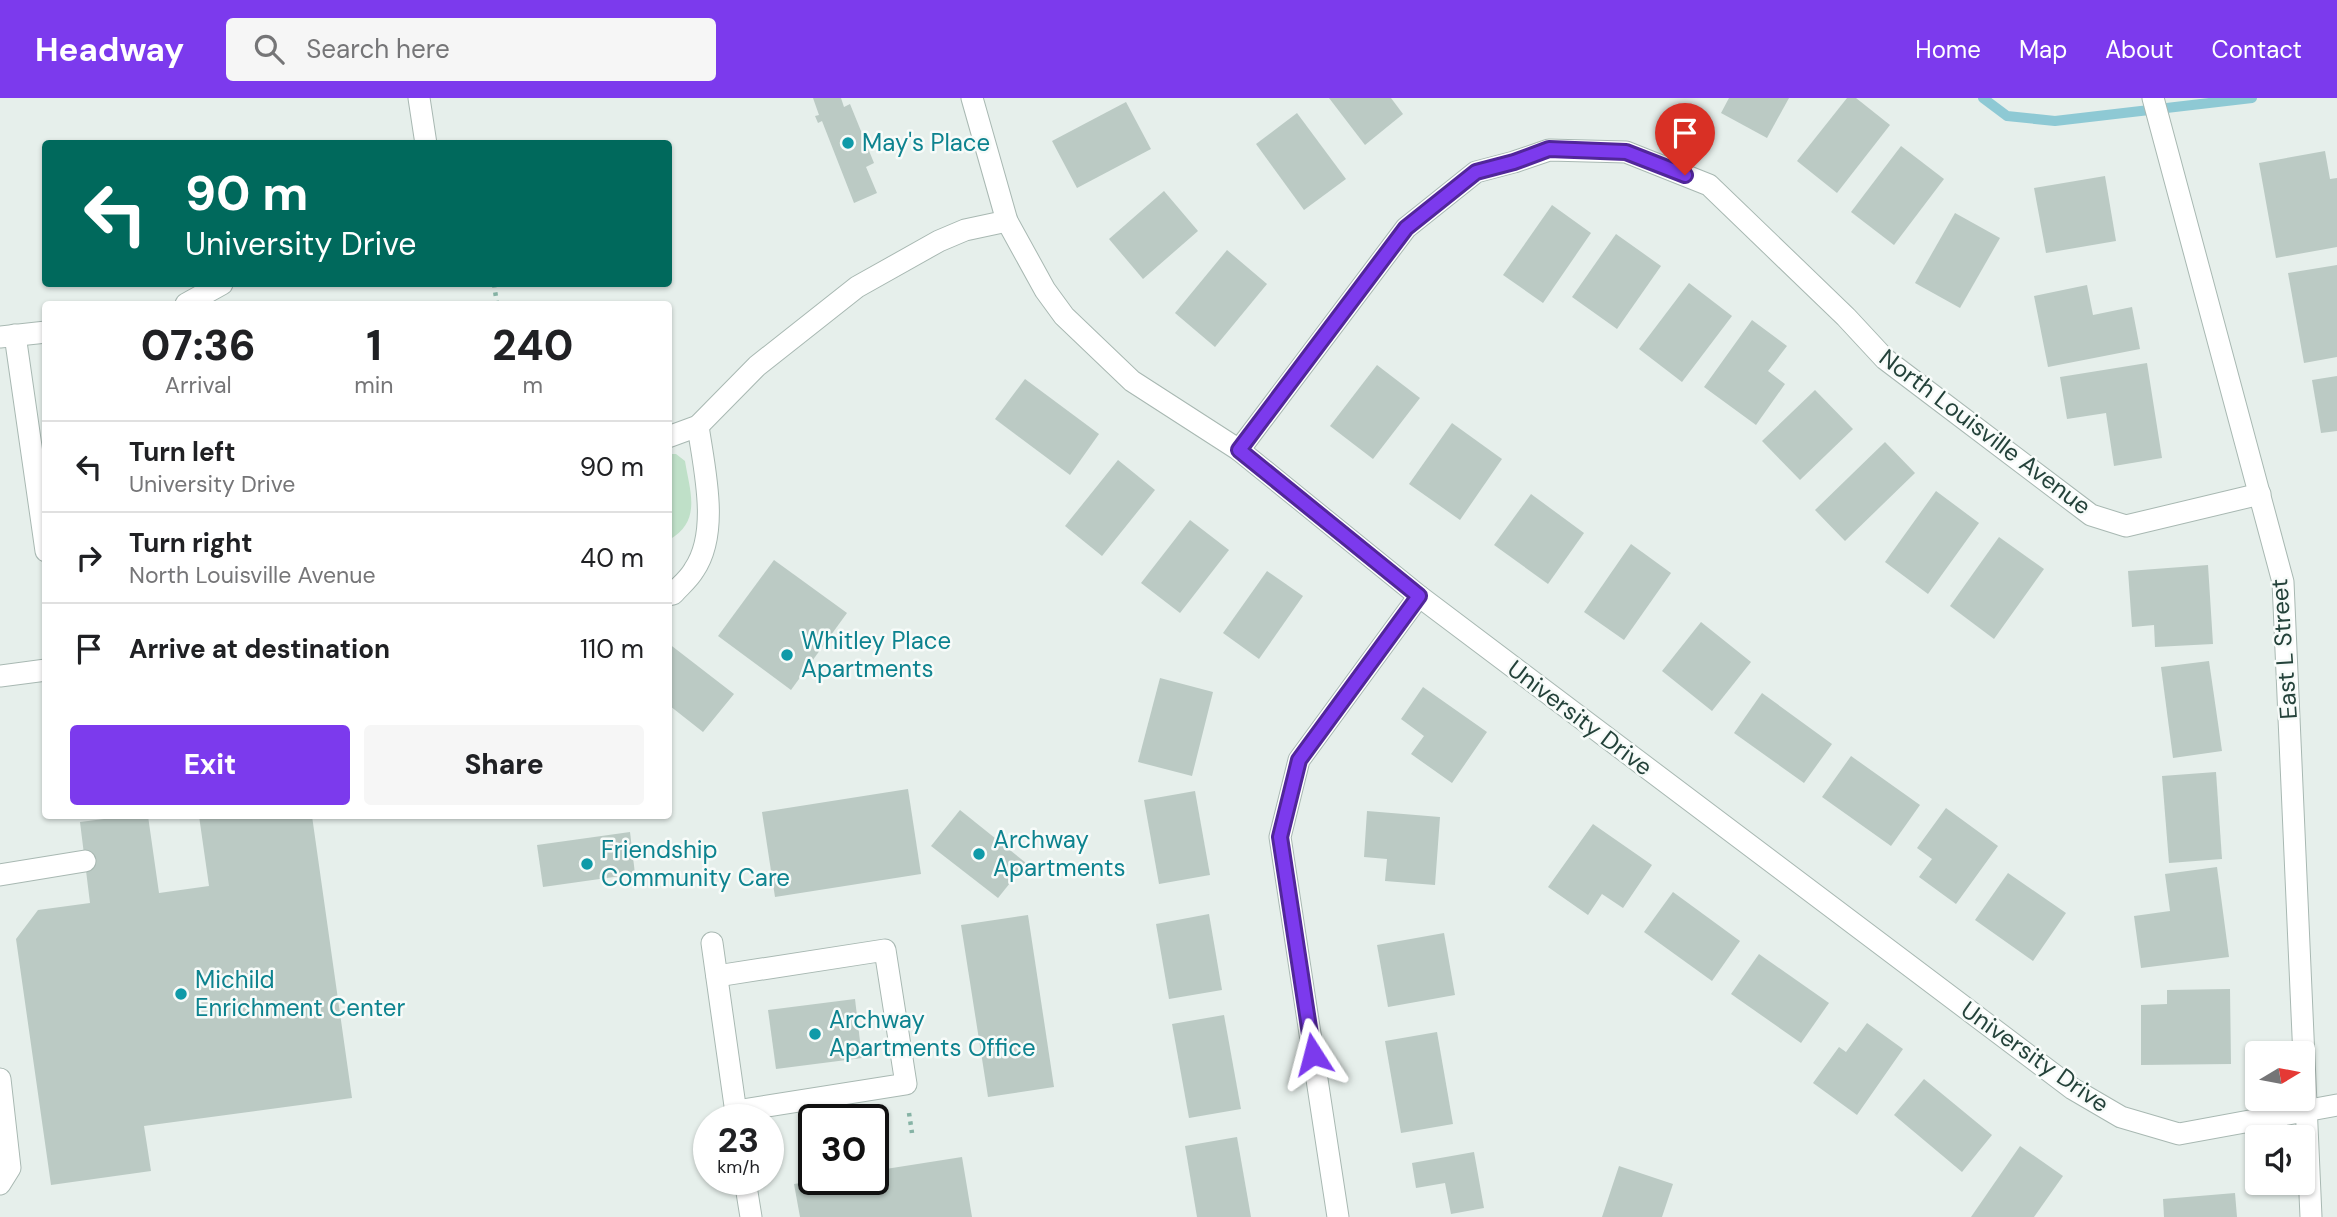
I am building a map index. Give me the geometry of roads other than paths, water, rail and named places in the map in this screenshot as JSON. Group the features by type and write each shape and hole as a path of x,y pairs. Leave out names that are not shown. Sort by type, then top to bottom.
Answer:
{"street":[{"path":"419,98 425,140"},
{"name":"University Drive","path":"972,98 1007,221 1045,290 1064,316 1132,381 1239,450 1419,596 2073,1089 2121,1117 2179,1134 2306,1111"},
{"name":"East L Street","path":"2153,98 2283,582 2303,1041"},
{"name":"North Louisville Avenue","path":"1239,450 1406,228 1476,172 1549,149 1626,152 1709,185 1846,317 1885,359 2091,515 2126,526 2260,494"},
{"path":"672,436 698,426 757,366 857,287 939,241 965,230 1007,221"},
{"path":"191,301 217,287"},
{"path":"42,332 8,336 42,528"},
{"path":"672,594 695,569 709,528 707,484 698,426"},
{"path":"1338,1217 1280,837 1299,760 1419,596"},
{"path":"0,676 42,671"},
{"path":"0,875 85,861"},
{"path":"712,943 734,1104"},
{"path":"717,976 885,950 906,1084 784,1107"},
{"path":"0,1079 10,1168 0,1184"},
{"name":"University Drive","path":"2315,1109 2337,1105"},
{"name":"East L Street","path":"2306,1111 2311,1217"},
{"path":"748,1195 751,1217"}],"waterway":[{"path":"1983,98 2007,116 2055,121 2252,98"}],"place":[{"name":"May's Place","path":"848,143"},
{"name":"Whitley Place Apartments","path":"787,655"},
{"name":"Archway Apartments","path":"979,854"},
{"name":"Friendship Community Care","path":"587,864"},
{"name":"Michild Enrichment Center","path":"181,994"},
{"name":"Archway Apartments Office","path":"815,1034"}]}
